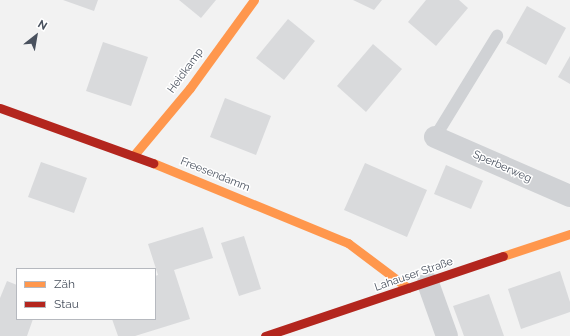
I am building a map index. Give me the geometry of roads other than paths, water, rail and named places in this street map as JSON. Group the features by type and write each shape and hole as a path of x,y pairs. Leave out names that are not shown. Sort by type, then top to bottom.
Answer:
{"street":[{"name":"Heidkamp","path":"134,155 190,88 232,27 254,0"},
{"name":"Freesendamm","path":"0,108 134,155 348,243 418,286"},
{"name":"Sperberweg","path":"435,137 570,196"},
{"name":"Lahauser Straße","path":"265,336 570,234"},
{"path":"418,286 447,336"}],"lane":[{"path":"435,137 497,36"}]}
